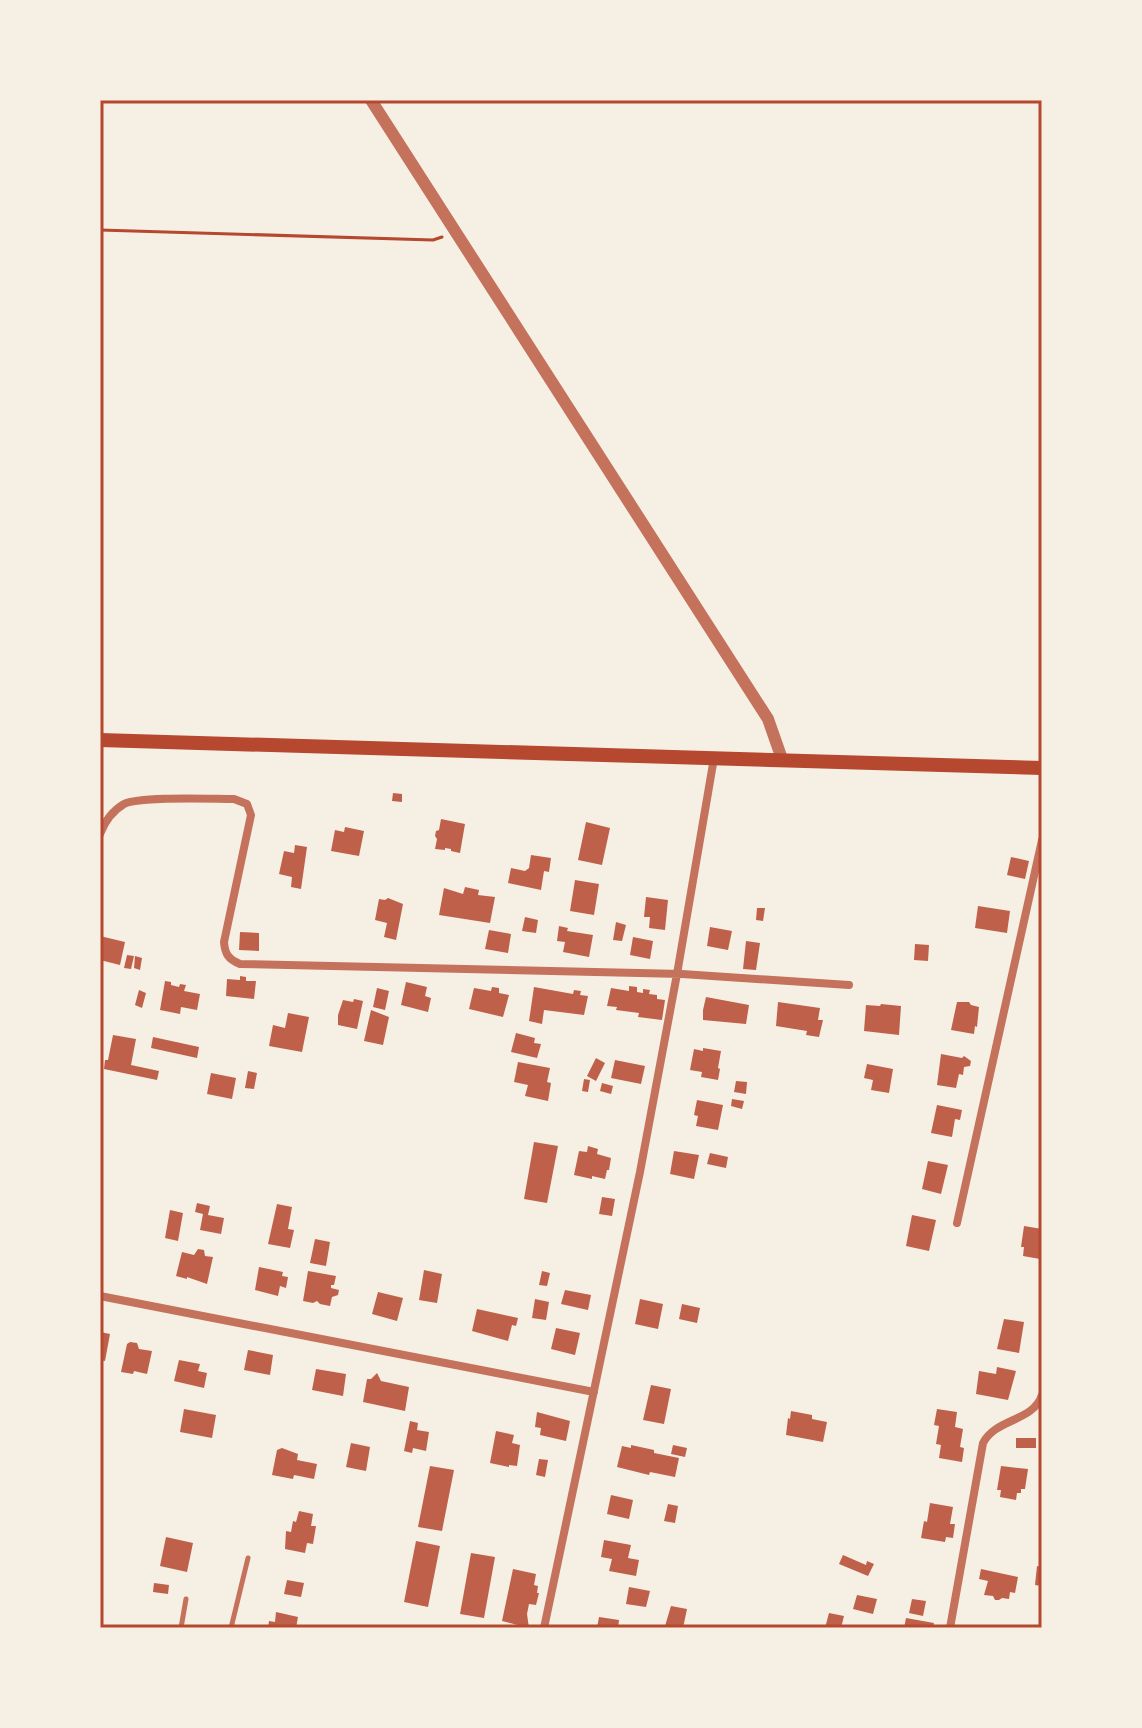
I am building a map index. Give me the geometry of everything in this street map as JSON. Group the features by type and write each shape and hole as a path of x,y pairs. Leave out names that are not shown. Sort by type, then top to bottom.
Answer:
{"main road":[{"path":"100,740 1042,768"}],"street":[{"path":"371,100 756,699 768,719 782,759"},
{"path":"544,1628 640,1172 714,758"},
{"path":"100,834 106,819 125,803 234,799 247,804 251,815 224,942 225,953 240,964 677,974 849,985"},
{"path":"957,1223 1042,840"},
{"path":"100,1296 594,1392"},
{"path":"950,1628 983,1443 996,1428 1037,1407 1042,1395"}],"lane":[{"path":"231,1628 248,1558"},
{"path":"181,1628 186,1599"}],"path":[{"path":"100,230 433,240 457,232"}],"building":[{"path":"393,793 402,794 402,802 392,801"},
{"path":"441,819 465,824 460,853 445,848 435,849 436,831"},
{"path":"586,822 610,828 602,865 578,860"},
{"path":"345,827 364,831 359,856 331,851 335,830 344,832"},
{"path":"295,845 307,847 301,889 291,887 292,877 279,874 284,851 294,853"},
{"path":"531,855 551,858 549,872 544,871 541,890 508,883 511,868 525,871 529,868"},
{"path":"1011,857 1029,861 1025,879 1007,875"},
{"path":"575,880 599,884 594,915 570,911"},
{"path":"465,887 479,890 478,895 495,897 490,923 439,915 444,888 463,894"},
{"path":"646,897 668,900 665,930 649,928 650,917 644,917"},
{"path":"388,898 403,904 396,940 384,937 387,923 375,920 379,899"},
{"path":"978,906 1010,911 1007,933 975,928"},
{"path":"757,908 765,908 763,921 756,920"},
{"path":"525,917 538,920 536,933 522,931"},
{"path":"616,922 626,925 622,941 613,940"},
{"path":"559,926 568,928 567,931 593,935 589,957 563,952 565,942 557,941"},
{"path":"710,927 732,931 728,950 707,946"},
{"path":"489,930 511,934 508,953 485,949"},
{"path":"240,932 259,933 259,951 239,950"},
{"path":"100,936 125,942 120,965 100,960"},
{"path":"633,937 653,941 650,959 630,955"},
{"path":"746,941 760,943 756,970 743,969"},
{"path":"915,944 929,945 928,961 914,960"},
{"path":"127,955 134,956 131,969 124,968"},
{"path":"135,956 142,958 140,970 134,968"},
{"path":"240,976 246,977 246,981 256,981 254,999 226,996 227,979 240,980"},
{"path":"165,981 179,987 180,984 186,985 184,991 200,994 197,1010 181,1007 180,1014 160,1010"},
{"path":"406,982 427,987 425,996 431,998 428,1012 401,1005"},
{"path":"629,986 637,987 637,992 650,990 649,994 665,1000 662,1020 638,1017 639,1013 607,1006 611,988 629,991"},
{"path":"492,987 499,988 499,993 509,995 503,1017 469,1009 474,988 491,991"},
{"path":"534,987 573,994 574,990 581,991 580,995 588,996 584,1015 544,1010 542,1024 529,1021"},
{"path":"377,988 389,991 385,1010 373,1007"},
{"path":"139,990 146,993 142,1008 135,1005"},
{"path":"706,997 749,1005 746,1024 703,1020"},
{"path":"354,999 363,1001 357,1029 338,1025 343,1000 353,1002"},
{"path":"778,1002 820,1008 818,1020 823,1020 819,1037 806,1035 807,1031 776,1026"},
{"path":"957,1002 969,1002 979,1007 974,1034 951,1030"},
{"path":"866,1005 901,1006 899,1035 864,1031"},
{"path":"371,1010 389,1017 383,1045 364,1041"},
{"path":"288,1013 309,1017 302,1052 269,1046 273,1025 285,1028"},
{"path":"516,1033 535,1038 534,1043 541,1044 537,1058 511,1052"},
{"path":"113,1035 136,1039 131,1065 159,1071 157,1080 104,1069"},
{"path":"153,1037 199,1047 197,1058 151,1048"},
{"path":"703,1048 721,1051 718,1080 701,1077 702,1072 690,1070 694,1049 703,1051"},
{"path":"941,1054 964,1056 971,1061 970,1066 964,1067 963,1075 959,1074 956,1088 937,1085"},
{"path":"596,1058 605,1063 596,1081 587,1076"},
{"path":"615,1060 645,1066 641,1084 611,1078"},
{"path":"518,1062 550,1068 548,1101 525,1096 528,1085 514,1082"},
{"path":"867,1064 893,1069 889,1093 871,1090 873,1080 864,1078"},
{"path":"248,1071 257,1073 254,1089 245,1088"},
{"path":"211,1073 236,1078 232,1099 207,1094"},
{"path":"584,1079 590,1080 588,1092 582,1091"},
{"path":"736,1081 747,1082 746,1094 734,1092"},
{"path":"602,1083 613,1086 611,1094 600,1091"},
{"path":"732,1099 744,1101 742,1109 731,1106"},
{"path":"697,1100 723,1105 718,1130 696,1126 698,1116 694,1115"},
{"path":"937,1105 962,1110 960,1120 955,1119 952,1137 931,1133"},
{"path":"534,1142 558,1146 547,1203 524,1199"},
{"path":"588,1146 598,1149 597,1154 611,1158 605,1179 574,1175 579,1151 587,1152"},
{"path":"674,1151 699,1155 694,1179 670,1174"},
{"path":"710,1153 728,1157 726,1168 707,1164"},
{"path":"928,1161 948,1165 941,1194 922,1189"},
{"path":"602,1197 615,1199 612,1216 599,1214"},
{"path":"197,1203 210,1206 208,1215 224,1218 221,1234 200,1230 203,1214 195,1212"},
{"path":"277,1204 292,1207 288,1229 294,1230 290,1248 268,1244"},
{"path":"170,1210 183,1213 178,1241 165,1238"},
{"path":"912,1215 936,1220 929,1251 906,1246"},
{"path":"1024,1226 1042,1229 1040,1259 1023,1256"},
{"path":"315,1239 330,1242 326,1266 310,1263"},
{"path":"198,1249 204,1250 205,1256 213,1257 207,1284 176,1276 182,1252 194,1255"},
{"path":"259,1267 283,1272 282,1276 288,1277 286,1288 280,1286 278,1296 255,1290"},
{"path":"424,1270 442,1274 437,1303 419,1300"},
{"path":"308,1271 336,1276 331,1288 339,1290 338,1295 332,1297 330,1306 317,1301 303,1301"},
{"path":"542,1271 550,1273 547,1286 539,1285"},
{"path":"565,1290 591,1295 588,1310 561,1304"},
{"path":"378,1292 403,1298 397,1321 372,1314"},
{"path":"535,1299 549,1302 546,1320 532,1318"},
{"path":"640,1299 663,1304 658,1329 635,1324"},
{"path":"682,1304 700,1308 697,1323 679,1319"},
{"path":"477,1309 518,1318 516,1326 512,1325 508,1341 472,1331"},
{"path":"1004,1319 1024,1322 1019,1353 997,1349"},
{"path":"556,1328 580,1333 575,1355 551,1349"},
{"path":"100,1332 110,1334 105,1361 100,1360"},
{"path":"130,1342 137,1343 139,1349 152,1351 147,1374 121,1372"},
{"path":"248,1350 273,1355 270,1375 244,1370"},
{"path":"179,1360 200,1364 198,1371 207,1373 204,1388 174,1381"},
{"path":"997,1367 1016,1371 1008,1400 976,1394 979,1371 996,1374"},
{"path":"316,1369 346,1374 343,1396 312,1390"},
{"path":"377,1373 381,1381 409,1387 405,1411 363,1402 367,1379"},
{"path":"651,1385 671,1389 664,1424 643,1420"},
{"path":"184,1409 216,1415 212,1438 180,1432"},
{"path":"937,1409 957,1412 955,1427 963,1429 960,1447 964,1448 962,1462 939,1458 941,1445 936,1444 939,1426 934,1425"},
{"path":"791,1411 827,1422 823,1442 786,1435"},
{"path":"537,1412 570,1421 566,1441 540,1435 541,1428 535,1427"},
{"path":"410,1421 418,1423 417,1430 429,1432 426,1451 413,1448 412,1453 404,1451"},
{"path":"496,1431 514,1435 512,1443 520,1445 517,1466 490,1463"},
{"path":"1016,1438 1036,1438 1036,1448 1016,1448"},
{"path":"351,1443 370,1447 366,1471 346,1467"},
{"path":"631,1445 679,1458 675,1477 650,1472 649,1475 617,1467 622,1446 631,1448"},
{"path":"673,1445 687,1448 685,1457 671,1454"},
{"path":"282,1448 298,1454 297,1460 317,1464 314,1479 272,1475 277,1450"},
{"path":"539,1459 548,1460 545,1477 536,1475"},
{"path":"430,1466 454,1470 442,1531 418,1527"},
{"path":"1001,1466 1028,1469 1025,1489 1017,1493 1016,1500 1000,1497 1001,1490 997,1490"},
{"path":"611,1495 633,1500 629,1519 607,1514"},
{"path":"930,1503 953,1507 950,1524 955,1524 953,1538 946,1537 945,1542 921,1538"},
{"path":"668,1504 678,1506 675,1523 664,1521"},
{"path":"299,1511 313,1514 311,1526 316,1526 313,1544 307,1543 305,1553 285,1549 286,1531 291,1532"},
{"path":"166,1537 193,1543 187,1572 160,1566"},
{"path":"604,1540 631,1545 628,1558 639,1560 636,1576 609,1571 612,1559 601,1557"},
{"path":"416,1541 440,1546 428,1607 404,1602"},
{"path":"471,1553 495,1557 484,1618 460,1614"},
{"path":"843,1555 866,1565 867,1561 874,1564 868,1576 839,1564"},
{"path":"1037,1566 1042,1567 1042,1586 1035,1585"},
{"path":"513,1569 536,1574 534,1585 538,1586 539,1593 536,1605 529,1604 529,1628 502,1621"},
{"path":"981,1569 1018,1577 1015,1593 1010,1592 1009,1599 999,1600 984,1595 988,1581 979,1579"},
{"path":"287,1580 304,1583 301,1597 284,1594"},
{"path":"154,1583 169,1585 168,1594 153,1592"},
{"path":"629,1587 650,1591 646,1607 626,1604"},
{"path":"857,1595 877,1599 873,1614 853,1609"},
{"path":"912,1599 926,1601 923,1616 909,1613"},
{"path":"671,1606 687,1609 683,1628 665,1626"},
{"path":"276,1612 298,1617 296,1628 268,1628 269,1621 275,1622"},
{"path":"829,1613 844,1616 841,1628 825,1628"},
{"path":"599,1617 619,1620 618,1628 597,1628"},
{"path":"906,1618 934,1623 933,1628 904,1628"}]}
